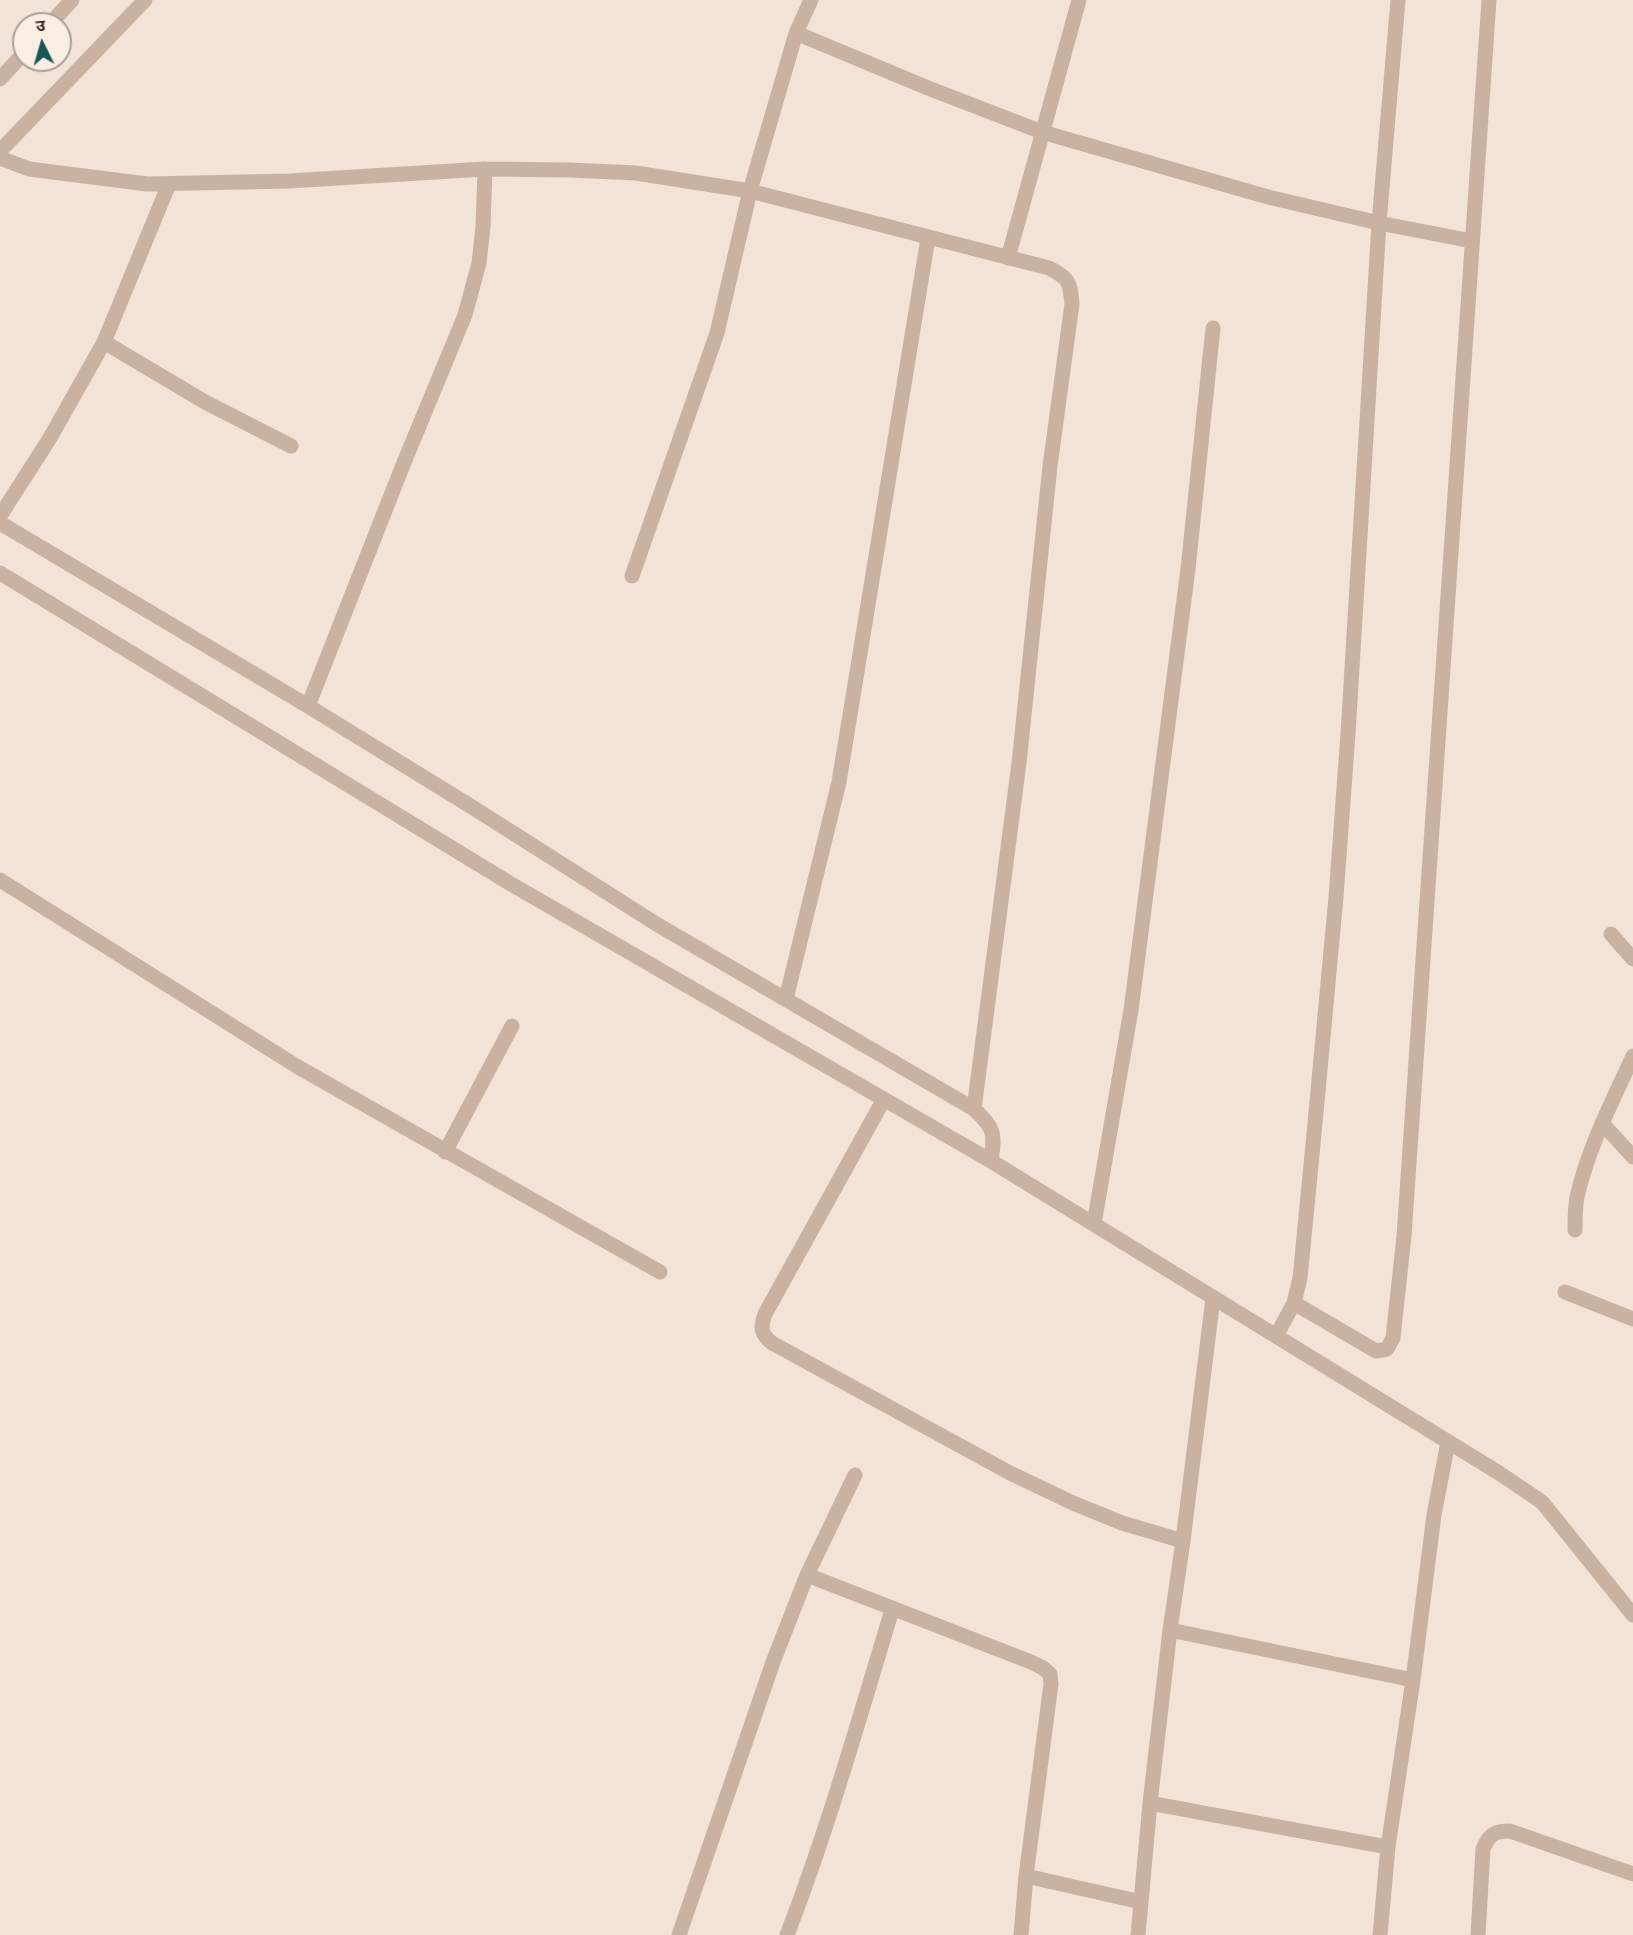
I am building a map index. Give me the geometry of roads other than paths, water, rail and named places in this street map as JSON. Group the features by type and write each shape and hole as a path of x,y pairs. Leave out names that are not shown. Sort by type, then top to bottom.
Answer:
{"street":[{"path":"61,12 72,0"},
{"path":"0,151 145,0"},
{"path":"1008,258 1079,0"},
{"path":"1276,1336 1294,1303 1301,1267 1336,897 1379,223 1398,0"},
{"path":"1294,1303 1376,1351 1388,1349 1393,1338 1405,1224 1489,0"},
{"path":"632,576 717,333 750,191 807,2"},
{"path":"796,33 1042,132 1268,196 1379,223 1472,241"},
{"path":"0,79 12,66"},
{"path":"0,158 29,169 147,184 289,181 485,169 636,173 750,191 1049,268 1063,275 1071,285 1072,304 1050,466 1019,763 975,1109"},
{"path":"308,706 465,315 479,263 485,169"},
{"path":"0,516 50,438 104,342 169,184"},
{"path":"786,999 838,782 928,238"},
{"path":"1094,1224 1132,998 1188,568 1213,328"},
{"path":"104,342 205,402 291,446"},
{"path":"0,523 308,706 658,925 975,1109 988,1122 994,1137 991,1161"},
{"path":"0,573 511,884 991,1161 1448,1442 1542,1502 1633,1615"},
{"path":"0,880 298,1067 660,1272"},
{"path":"1611,934 1633,959"},
{"path":"446,1152 512,1026"},
{"path":"1575,1230 1576,1199 1602,1123 1633,1056"},
{"path":"884,1099 765,1314 761,1325 763,1335 772,1343 1010,1473 1122,1523 1183,1541"},
{"path":"1602,1123 1633,1157"},
{"path":"1565,1292 1633,1319"},
{"path":"1138,1935 1150,1803 1170,1630 1213,1298"},
{"path":"1380,1935 1388,1847 1433,1525 1448,1442"},
{"path":"679,1935 773,1662 807,1575 855,1475"},
{"path":"807,1575 1030,1662 1050,1674 1021,1935"},
{"path":"787,1935 819,1843 892,1610"},
{"path":"1170,1630 1413,1680"},
{"path":"1150,1803 1388,1847"},
{"path":"1478,1935 1483,1849 1488,1838 1496,1831 1510,1831 1633,1874"},
{"path":"1026,1876 1141,1902"}]}
